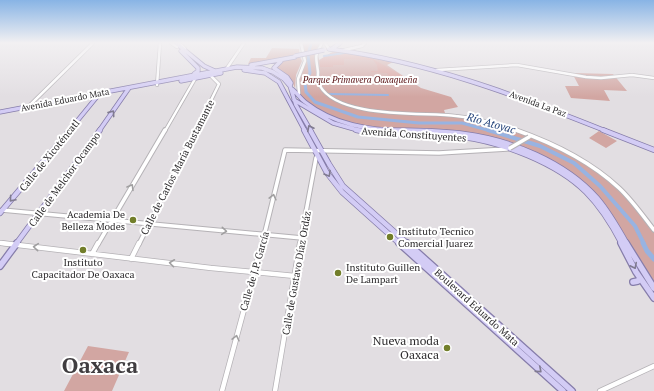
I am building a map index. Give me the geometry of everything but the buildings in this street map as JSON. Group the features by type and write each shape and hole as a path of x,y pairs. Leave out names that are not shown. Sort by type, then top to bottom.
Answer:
{"main road":[{"path":"193,61 199,69 194,77"},
{"path":"157,84 194,77 200,72 199,66 194,61"},
{"path":"195,61 211,76"},
{"path":"199,61 204,66 217,71"},
{"path":"237,67 270,61"},
{"path":"128,89 194,77 211,76 271,61"},
{"path":"272,74 277,61"},
{"path":"280,61 276,64 274,68 290,79 291,88"},
{"name":"Avenida La Paz","path":"397,61 483,84 654,150"},
{"path":"163,84 198,74 217,71 255,69 268,62"},
{"path":"227,71 231,67 250,67 284,79 291,88"},
{"path":"448,70 451,75"},
{"name":"Boulevard Eduardo Mata","path":"272,74 295,109 319,152 332,181 342,192 563,391"},
{"name":"Avenida Constituyentes","path":"291,88 298,91 305,103"},
{"name":"Boulevard Eduardo Mata","path":"291,88 295,109"},
{"name":"Avenida Eduardo Mata","path":"0,113 28,106 128,89"},
{"name":"Calle de Melchor Ocampo","path":"0,266 128,89"},
{"name":"Avenida Constituyentes","path":"283,90 294,100 305,103 330,122 346,128 366,131 480,136 506,144 540,158 575,178 596,198 654,288"},
{"name":"Avenida Eduardo Mata","path":"0,113 98,94"},
{"name":"Calle de Xicoténcatl","path":"1,212 98,94"},
{"path":"295,109 305,103"},
{"name":"Avenida Constituyentes","path":"422,133 471,138 507,148 570,179 591,198 621,236 640,278 654,298"},
{"name":"Boulevard Eduardo Mata","path":"319,152 343,186 572,391"},
{"path":"633,282 638,281 640,278"}],"street":[{"path":"21,110 28,106 74,61"},
{"path":"157,84 159,61"},
{"path":"231,67 234,61"},
{"path":"298,91 298,79 305,61"},
{"path":"316,61 319,86 330,97 345,104 376,111 472,118 530,135 562,149 606,177 628,197 654,230"},
{"path":"431,70 517,65 601,78 632,74 654,78"},
{"name":"Calle de Carlos María Bustamante","path":"130,259 219,84 211,76"},
{"path":"92,254 194,77"},
{"path":"319,152 439,153 507,148 530,135"},
{"name":"Calle de J.P. García","path":"222,391 285,150 319,152"},
{"name":"Calle de Gustavo Díaz Ordáz","path":"275,391 312,176 319,152"},
{"path":"361,210 375,215"},
{"path":"1,212 39,212 111,221 302,238"},
{"path":"0,243 130,259 295,276"},
{"path":"600,391 654,366"}],"green space":[{"path":"249,61 263,61 248,64"},
{"path":"302,61 296,75 295,88 287,77 275,70 280,62"},
{"name":"Parque Primavera Oaxaqueña","path":"395,61 387,65 421,88 451,97 458,107 444,110 445,113 428,113 472,118 530,134 562,149 606,177 628,197 654,230 654,287 623,235 575,178 506,144 370,128 335,119 303,100 297,88 298,79 304,62"},
{"path":"572,73 613,74 627,91 604,90 610,101 571,98 565,86 579,86"},
{"path":"599,131 617,141 606,148 589,138"},
{"path":"88,346 129,352 112,391 64,391"}],"shaded area":[{"path":"320,61 344,61 344,65 320,67"},
{"path":"374,61 377,61 409,80 390,79 387,73 371,72 378,71 377,65"}],"waterway":[{"name":"Río Atoyac","path":"309,61 310,73 305,82 306,92 315,102 358,117 419,123 462,123 491,131"},
{"path":"329,94 388,95"},
{"name":"Río Atoyac","path":"488,130 540,146 574,163 600,186 635,226 644,244"},
{"name":"Río Atoyac","path":"643,243 647,251 654,259"}],"place":[{"name":"Academia De Belleza Modes","path":"133,220"},
{"name":"Instituto Tecnico Comercial Juarez","path":"390,237"},
{"name":"Instituto Capacitador De Oaxaca","path":"83,250"},
{"name":"Instituto Guillen De Lampart","path":"338,273"},
{"name":"Nueva moda Oaxaca","path":"447,348"}],"district":[{"name":"Oaxaca","path":"100,365"}]}
